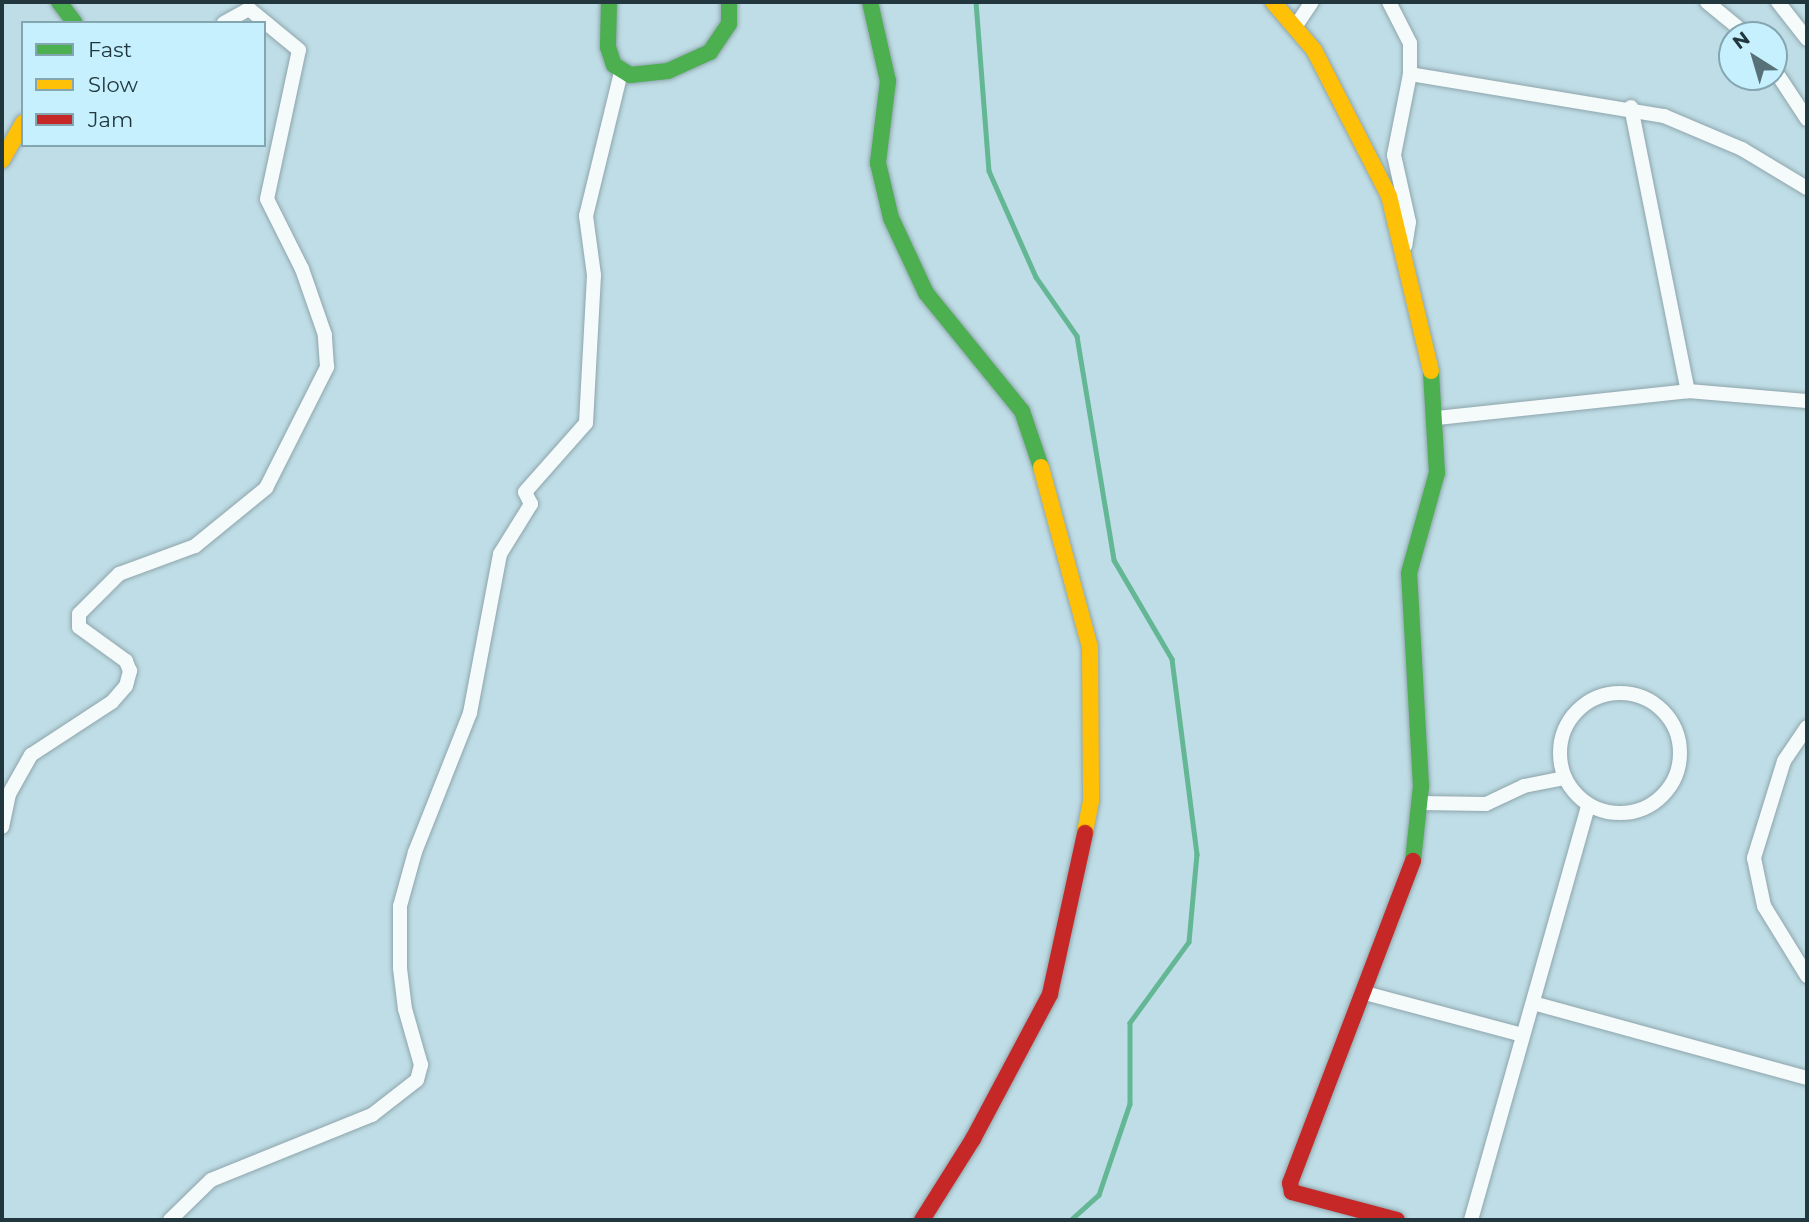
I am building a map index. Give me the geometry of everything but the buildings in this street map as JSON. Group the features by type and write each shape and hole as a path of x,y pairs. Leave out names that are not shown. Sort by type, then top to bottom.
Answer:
{"main road":[{"path":"59,2 73,21"},
{"path":"609,2 608,47 621,72 668,71 710,52 729,24 729,2"},
{"path":"870,2 888,81 878,163 891,218 926,293 1022,411 1037,446 1052,522 1090,647 1093,686 1091,801 1068,929 1050,994 973,1139 922,1220"},
{"path":"1273,2 1295,27 1347,107 1389,196 1405,248 1427,339 1437,418 1437,473 1409,573 1420,803 1416,851 1365,993 1290,1183 1292,1192 1397,1220"},
{"path":"4,158 21,127"}],"street":[{"path":"1295,27 1312,2"},
{"path":"1389,2 1407,32 1410,74 1394,155 1409,222 1405,248"},
{"path":"1707,2 1730,21"},
{"path":"1778,2 1807,39"},
{"path":"228,21 249,9 264,21"},
{"path":"2,827 9,794 31,755 112,702 126,686 130,671 126,661 79,627 79,614 119,573 195,547 266,488 327,367 325,335 314,302 267,199 299,50 266,23"},
{"path":"170,1220 211,1180 372,1115 417,1080 421,1065 405,1009 400,906 415,852 470,713 500,554 531,504 525,492 586,423 594,275 586,216 621,72"},
{"path":"1410,74 1631,107 1742,149 1807,187"},
{"path":"1788,88 1805,112"},
{"path":"1631,107 1688,391"},
{"path":"4,158 21,147"},
{"path":"1437,418 1688,391 1807,401"},
{"path":"1618,692 1640,695 1660,707 1680,746 1669,788 1653,804 1632,813 1588,806 1564,778 1559,749 1564,727 1577,709 1596,696 1618,692"},
{"path":"1807,727 1784,761 1754,859 1764,906 1807,976"},
{"path":"1420,803 1486,804 1524,786 1564,778"},
{"path":"1471,1220 1588,806"},
{"path":"1365,993 1523,1035"},
{"path":"1533,1003 1807,1078"}],"waterway":[{"path":"976,2 989,171 1036,277 1077,336 1114,560 1172,659 1197,854 1189,942 1130,1023 1130,1104 1099,1195 1071,1220"}],"traffic: fast":[{"path":"59,2 73,21"},
{"path":"609,2 608,47 614,65 630,75 668,71 710,52 729,24 729,2"},
{"path":"870,2 888,81 878,163 891,218 926,293 1022,411 1041,467"},
{"path":"1413,861 1421,786 1409,573 1437,473 1431,371"}],"traffic: slow":[{"path":"1273,2 1314,50 1389,196 1431,371"},
{"path":"2,160 21,127"},
{"path":"1041,467 1090,647 1091,801 1085,833"}],"traffic: jam":[{"path":"922,1220 973,1139 1050,994 1085,833"},
{"path":"1397,1220 1292,1192 1290,1183 1413,861"}]}
